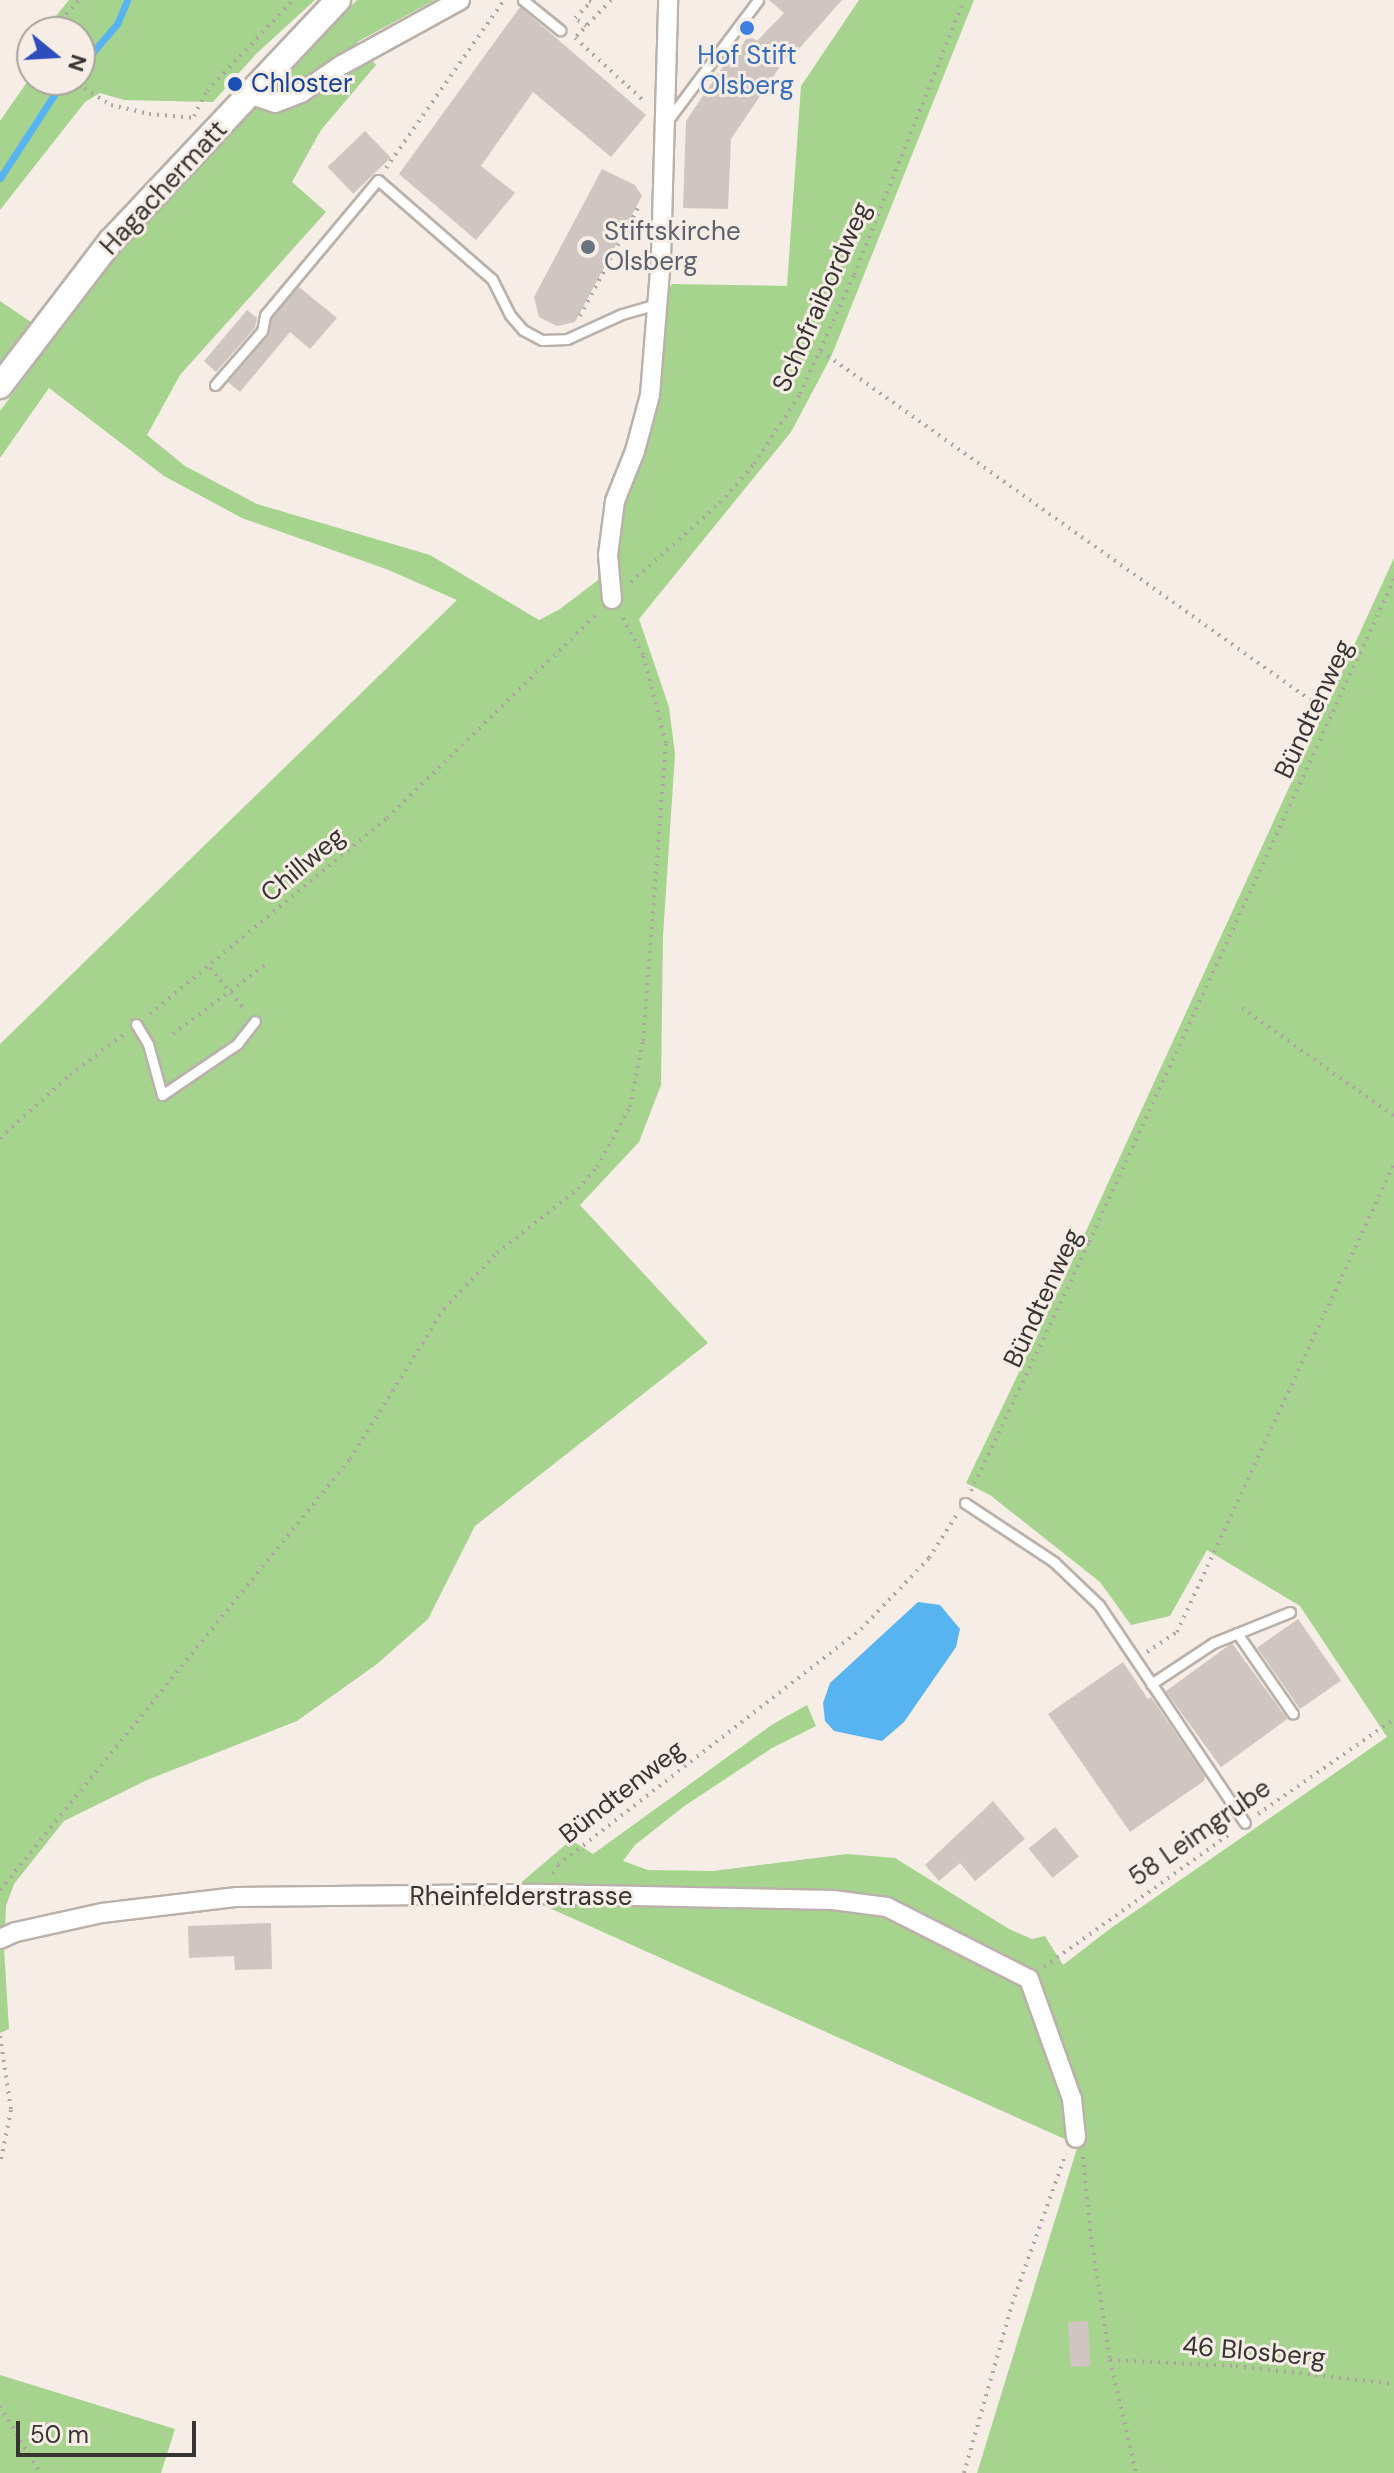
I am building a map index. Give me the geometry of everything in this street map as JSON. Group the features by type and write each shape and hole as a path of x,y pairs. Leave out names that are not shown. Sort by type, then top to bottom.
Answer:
{"street":[{"name":"Hagachermatt","path":"0,386 111,241 338,0"},
{"path":"251,95 275,103 301,93 340,66 460,0"},
{"path":"612,599 608,555 615,501 635,451 650,395 666,123 668,0"},
{"name":"Rheinfelderstrasse","path":"0,1939 16,1932 102,1913 237,1897 542,1894 833,1900 887,1907 1029,1979"},
{"path":"1029,1979 1072,2099 1076,2138"}],"lane":[{"path":"523,0 560,30"},
{"path":"666,123 758,0"},
{"path":"215,385 262,331 265,315 378,180 492,279 510,315 523,330 542,340 567,339 622,314 657,304"},
{"path":"136,1024 148,1044 162,1095 237,1044 255,1021"},
{"path":"965,1503 1054,1562 1099,1605 1245,1823"},
{"path":"1151,1684 1213,1643 1290,1612"},
{"path":"1237,1633 1293,1714"}],"path":[{"path":"64,16 79,0"},
{"path":"193,118 207,91 293,0"},
{"path":"378,180 504,0"},
{"path":"586,0 591,2 575,18 586,26"},
{"path":"611,0 575,38 666,123"},
{"name":"Schofraibordweg","path":"612,599 720,503 754,464 785,420 821,351 964,0"},
{"path":"96,96 111,105 149,114 226,121"},
{"path":"567,339 645,194"},
{"path":"821,351 1330,714"},
{"name":"Bündtenweg","path":"542,1894 558,1865 861,1629 929,1558 965,1503 1096,1228 1394,579"},
{"path":"0,1890 350,1459 444,1309 497,1253 578,1189 597,1167 630,1107 643,1041 666,743 643,655 612,599"},
{"name":"Chillweg","path":"0,1138 70,1075 210,968 387,818 612,599"},
{"path":"173,1034 269,962"},
{"path":"210,968 255,1021"},
{"path":"1242,1008 1394,1116"},
{"path":"1136,1660 1177,1632 1394,1164"},
{"name":"58 Leimgrube","path":"1029,1979 1394,1719"},
{"path":"0,2036 11,2110 0,2164"},
{"path":"1076,2138 1085,2163 1091,2237 1110,2360 1136,2473"},
{"path":"964,2473 1016,2289 1061,2160 1076,2138"},
{"name":"46 Blosberg","path":"1110,2360 1236,2366 1394,2384"},
{"path":"0,2406 40,2473"}],"green space":[{"path":"69,0 315,0 256,54 213,102 124,100 100,93 96,95 96,16 56,16"},
{"path":"357,0 435,0 357,42 376,65 321,130 292,182 326,212 180,375 147,435 185,466 257,504 430,555 539,620 560,609 598,580 604,502 637,415 646,367 648,319 672,284 787,286 801,86 859,0 974,0 831,357 791,432 639,619 669,707 675,754 663,936 661,1085 639,1142 580,1205 708,1343 475,1526 428,1619 377,1664 297,1721 147,1780 64,1821 14,1884 6,1906 4,1948 9,2029 0,2033 0,1044 457,600 386,569 242,518 164,476 49,388 0,458 0,411 102,274 158,209"},
{"path":"17,96 95,96 85,102 0,210 0,121"},
{"path":"0,301 31,322 0,365"},
{"path":"1394,558 1394,2473 977,2473 1078,2145 545,1906 515,1905 517,1886 571,1840 593,1854 773,1724 807,1705 816,1726 772,1748 683,1807 635,1845 623,1861 648,1870 713,1871 847,1854 895,1858 1009,1929 1032,1939 1045,1936 1063,1965 1111,1928 1387,1737 1300,1606 1207,1550 1170,1616 1131,1625 1100,1582 990,1495 966,1483 1076,1253"},
{"path":"0,2375 175,2429 161,2473 0,2473"}],"water":[{"path":"918,1602 940,1605 960,1629 956,1647 904,1722 882,1741 834,1731 825,1721 823,1703 830,1683"}],"building":[{"path":"769,0 842,0 797,51 792,49 731,139 728,209 683,208 686,121 738,44 742,46 748,35 757,41 784,13"},
{"path":"520,7 646,115 611,157 533,92 481,166 515,193 476,240 399,174"},
{"path":"365,131 391,158 353,194 328,167"},
{"name":"Stiftskirche Olsberg","path":"602,169 635,185 642,196 575,322 557,326 539,317 534,297"},
{"path":"299,287 337,318 310,349 290,332 240,392 228,382 268,336 272,318"},
{"path":"247,310 257,318 255,328 216,372 204,361"},
{"path":"1298,1619 1341,1680 1300,1709 1257,1648"},
{"path":"1232,1643 1287,1719 1221,1767 1166,1691"},
{"path":"1123,1662 1205,1776 1204,1781 1130,1832 1048,1714"},
{"path":"993,1801 1025,1839 975,1881 960,1863 939,1881 925,1865"},
{"path":"1055,1827 1079,1857 1052,1878 1029,1848"},
{"path":"271,1923 272,1969 235,1970 234,1956 189,1958 188,1926"},
{"path":"1088,2321 1090,2366 1070,2367 1068,2322"}],"waterway":[{"path":"96,48 117,24 127,0"},
{"path":"0,178 53,96"}],"place":[{"name":"Hof Stift Olsberg","path":"747,28"},
{"name":"Chloster","path":"235,84"},
{"name":"Stiftskirche Olsberg","path":"588,247"}]}
